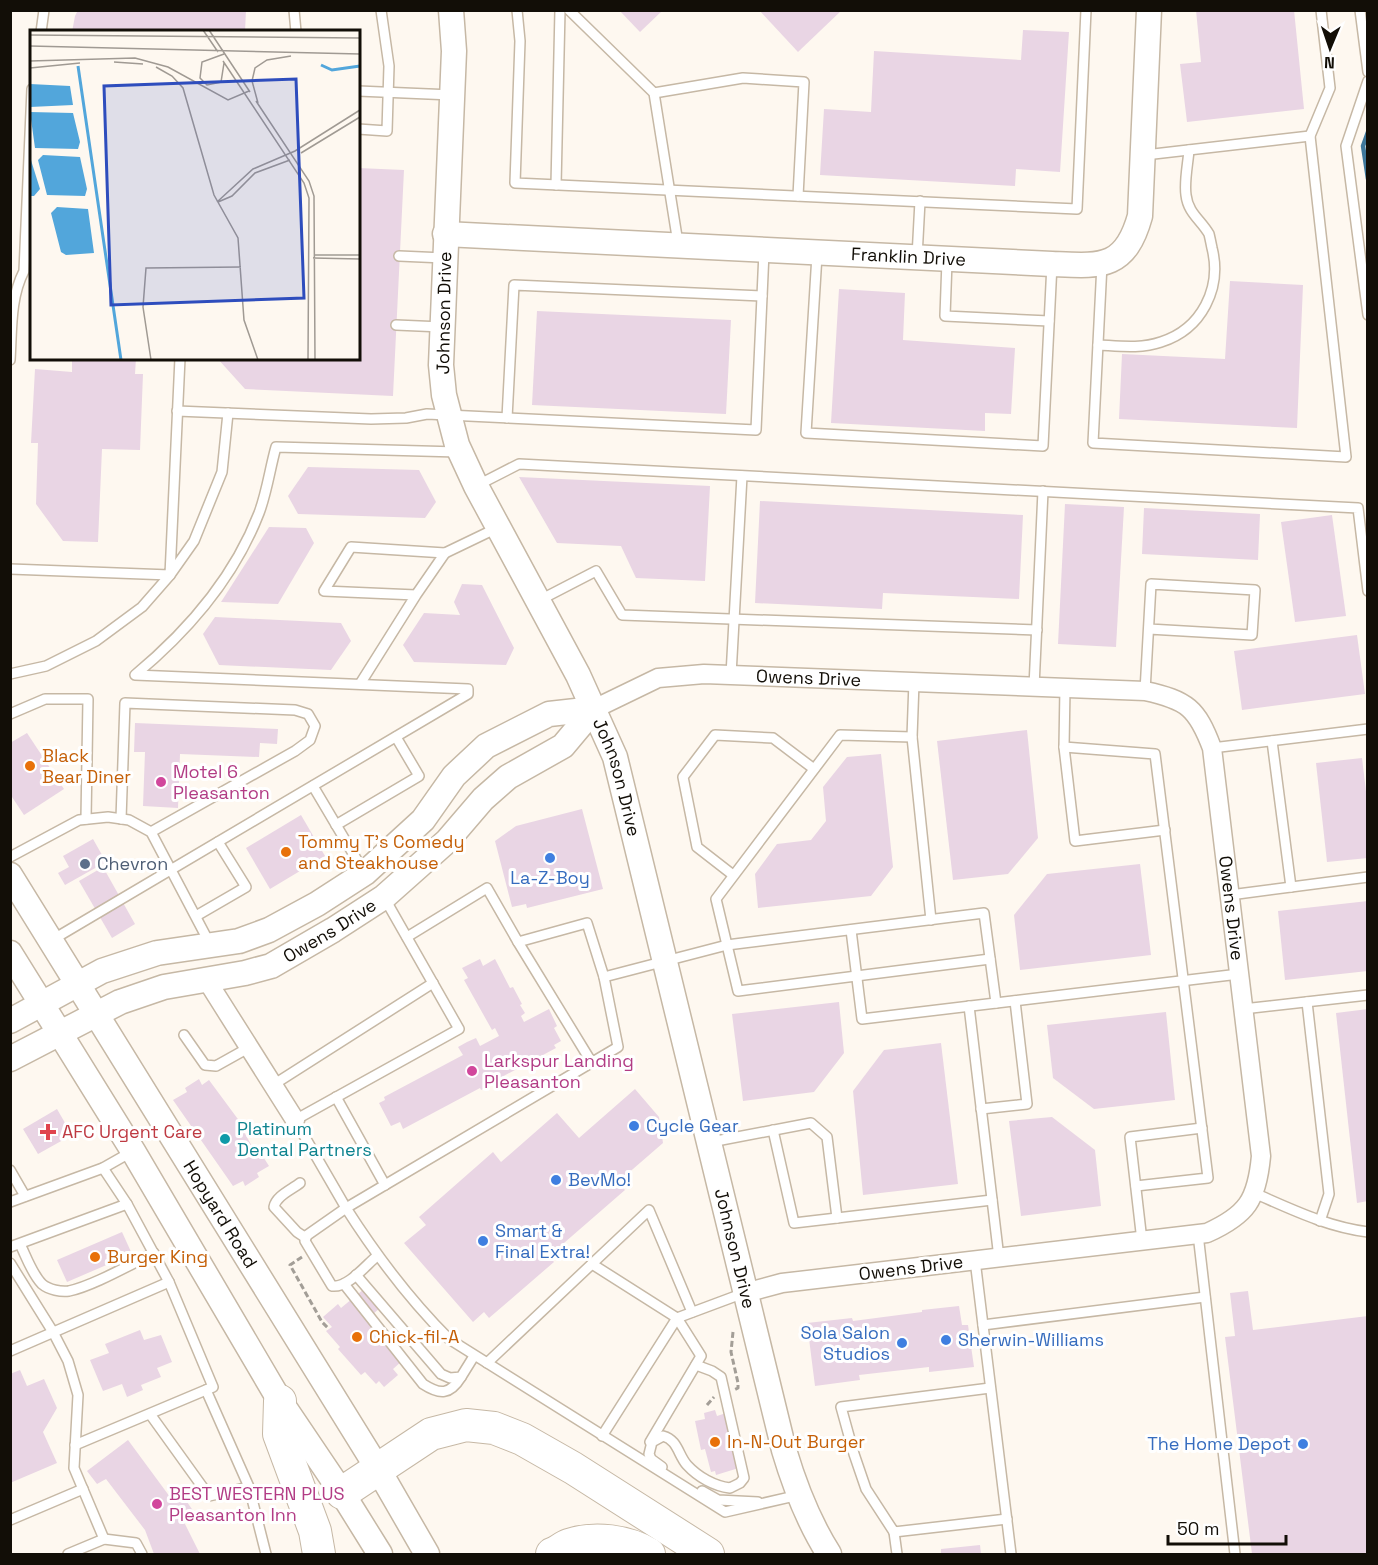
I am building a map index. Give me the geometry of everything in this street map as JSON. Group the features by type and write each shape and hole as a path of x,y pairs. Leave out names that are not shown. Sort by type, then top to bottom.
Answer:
{"highway":[{"path":"280,1401 279,1434 315,1530 319,1554"},
{"path":"342,1493 431,1434 466,1425 494,1428 522,1438 573,1468 708,1554"},
{"path":"552,1554 569,1545 603,1540 637,1547 649,1554"}],"street":[{"name":"Johnson Drive","path":"451,10 454,51 441,365 449,416 460,452 476,486 578,675 615,757 784,1450 812,1528 829,1554"},
{"path":"1102,264 1119,255 1130,244 1140,216 1149,10"},
{"name":"Franklin Drive","path":"445,234 1052,264 1102,264"},
{"name":"Owens Drive","path":"10,1021 102,971 157,953 239,941 269,930 317,904 365,873 423,820 454,776 486,746 549,714 594,709 658,678 704,674 1145,690 1169,696 1190,707 1203,724 1212,748 1261,1156 1259,1183 1248,1204 1229,1223 1207,1233 780,1283 745,1293"},
{"name":"Owens Drive","path":"10,1059 120,1002 164,987 245,973 271,966 345,923 384,897 447,841 483,799 508,777 563,746 594,709"},
{"path":"384,897 383,886 398,862 393,848"},
{"path":"345,923 346,914 366,896 365,873"},
{"name":"Hopyard Road","path":"10,875 378,1469 427,1554"},
{"path":"10,952 133,1151 280,1401 380,1554"},
{"path":"206,979 295,1120"}],"lane":[{"path":"40,30 44,10"},
{"path":"294,10 296,30"},
{"path":"360,129 387,131 389,66 381,10"},
{"path":"517,10 520,41 515,183 1077,209 1086,10"},
{"path":"556,185 560,10"},
{"path":"569,10 654,93 678,245"},
{"path":"1102,264 1093,443 1346,457 1310,136 1330,88 1322,10"},
{"path":"1360,10 1368,72"},
{"path":"654,93 743,78 804,82 798,196"},
{"path":"1368,81 1346,146 1368,315"},
{"path":"360,91 452,95"},
{"path":"1143,155 1310,136"},
{"path":"1098,345 1147,346 1174,337 1195,321 1212,294 1216,275 1209,235 1190,211 1186,195 1190,150"},
{"path":"10,360 14,283 24,271 28,244 30,163"},
{"path":"917,257 920,201"},
{"path":"177,411 371,419 406,418 426,414 756,430 764,249"},
{"path":"817,252 806,433 1043,446 1052,264"},
{"path":"399,256 444,258"},
{"path":"947,258 945,316 1049,321"},
{"path":"507,418 514,285 762,296"},
{"path":"396,325 442,327"},
{"path":"170,575 180,360"},
{"path":"10,674 46,666 96,641 142,607 170,575 194,541 222,472 228,413"},
{"path":"52,940 468,694 468,689 135,675 167,648 193,620 230,572 259,512 276,447 460,452"},
{"path":"476,486 519,464 1358,508 1368,591"},
{"path":"731,675 742,476"},
{"path":"1034,687 1042,491"},
{"path":"416,595 324,591 351,547 445,553 499,528"},
{"path":"360,684 445,553"},
{"path":"10,569 170,575"},
{"path":"538,601 596,571 622,615 1037,630"},
{"path":"1145,690 1151,584 1255,590 1252,634 1149,629"},
{"path":"914,682 912,737 931,920"},
{"path":"1065,688 1064,747 1075,841 1165,830"},
{"path":"10,714 45,699 88,699 86,819"},
{"path":"121,819 125,703 295,710 308,714 315,726 310,740 151,832"},
{"path":"1212,748 1368,729"},
{"path":"733,875 697,847 682,777 715,735 773,738 814,769"},
{"path":"912,737 840,735 716,898 738,991 990,959"},
{"path":"336,825 419,776 396,737"},
{"path":"1272,741 1291,887"},
{"path":"1064,747 1155,754 1208,1178 1136,1186"},
{"path":"313,786 365,873"},
{"path":"10,857 79,820 108,817 129,820 151,832 211,946"},
{"path":"196,916 246,886 218,842"},
{"path":"1230,895 1368,877"},
{"path":"407,937 486,888 592,1063"},
{"path":"384,897 459,1029 295,1120 377,1256 430,1320 449,1339 725,1512 799,1495"},
{"path":"604,976 727,945 984,913 996,1003"},
{"path":"306,1238 346,1208 618,1047 604,976 587,923 518,942"},
{"path":"851,930 862,1019 1239,974"},
{"path":"273,1085 433,983"},
{"path":"1243,1009 1368,995"},
{"path":"981,1109 1027,1104 1015,1001"},
{"path":"1307,1002 1329,1194 1320,1221"},
{"path":"969,1006 999,1258"},
{"path":"184,1035 205,1065 216,1066 250,1047"},
{"path":"336,1097 385,1185"},
{"path":"709,1142 812,1123 827,1137 837,1218"},
{"path":"1142,1241 1131,1137 1202,1128"},
{"path":"772,1130 795,1223 992,1200"},
{"path":"10,1202 103,1168 133,1151"},
{"path":"75,1445 213,1387 169,1282 127,1204 103,1168"},
{"path":"10,1170 26,1196"},
{"path":"300,1184 279,1198 274,1207 297,1232 306,1238 332,1286 338,1287 344,1284 377,1256"},
{"path":"1254,1193 1320,1221 1346,1229 1368,1232"},
{"path":"127,1204 15,1245 43,1285 61,1291 83,1286 154,1253"},
{"path":"487,1363 648,1210 692,1312"},
{"path":"1198,1234 1235,1554"},
{"path":"975,1260 1011,1554"},
{"path":"10,1263 53,1332 68,1361 78,1395 74,1468 104,1539"},
{"path":"592,1263 677,1318 701,1356 639,1459"},
{"path":"356,1275 441,1374 450,1378 461,1377"},
{"path":"10,1351 169,1282"},
{"path":"344,1284 423,1384 436,1392 448,1391 455,1386 474,1356"},
{"path":"602,1436 677,1318 745,1293"},
{"path":"983,1325 1205,1297"},
{"path":"696,1365 721,1377 744,1478 730,1488 710,1482 687,1465 675,1443 663,1436 652,1442 649,1454 651,1459 718,1500 763,1502"},
{"path":"897,1554 894,1532 866,1489 841,1407 990,1388"},
{"path":"206,1390 249,1487 266,1554"},
{"path":"150,1413 209,1496 249,1487"},
{"path":"10,1520 83,1489"},
{"path":"894,1532 1007,1519"},
{"path":"68,1554 104,1539 136,1543 142,1554"}],"path":[{"path":"311,1250 290,1265 322,1322 329,1329"}],"building":[{"path":"78,10 246,10 245,30 72,30"},
{"path":"619,10 663,10 640,32"},
{"path":"759,10 842,10 798,52"},
{"path":"1196,10 1294,10 1304,109 1187,122 1180,64 1201,62"},
{"path":"1023,30 1069,32 1060,172 1016,169 1015,186 820,175 824,109 871,112 874,51 1021,60"},
{"path":"360,168 404,170 393,396 245,389 219,360 360,360"},
{"path":"1230,281 1303,285 1297,428 1119,419 1122,354 1225,359"},
{"path":"839,289 905,293 903,340 1015,348 1011,414 985,413 985,431 831,423"},
{"path":"537,311 731,320 726,414 532,405"},
{"path":"72,360 136,360 135,374 143,374 140,450 102,449 98,542 63,541 36,504 38,443 31,443 35,369 72,372"},
{"path":"308,467 419,470 436,502 425,518 298,514 288,496"},
{"path":"519,477 710,486 705,581 636,578 621,546 557,543"},
{"path":"760,501 1023,515 1019,599 883,593 882,609 755,603"},
{"path":"1065,504 1124,507 1116,647 1058,644"},
{"path":"1144,508 1260,514 1258,560 1142,554"},
{"path":"1332,515 1346,616 1295,622 1281,522"},
{"path":"269,527 306,528 314,543 278,604 221,602"},
{"path":"462,584 482,585 514,648 506,665 414,662 403,645 424,613 460,615 454,602"},
{"path":"215,617 341,623 351,641 331,670 219,665 203,634"},
{"path":"1357,635 1365,694 1242,710 1234,651"},
{"name":"Motel 6 Pleasanton","path":"135,723 278,729 277,744 260,743 259,757 180,754 178,808 143,806 145,752 134,752"},
{"path":"1027,730 1038,838 1008,874 953,880 937,741"},
{"name":"Black Bear Diner","path":"27,733 64,789 24,815 10,794 10,743"},
{"path":"881,754 893,867 871,896 758,908 755,874 777,844 811,840 826,821 823,787 847,757"},
{"path":"1362,758 1368,808 1368,858 1327,862 1316,763"},
{"path":"582,809 603,889 527,908 526,904 512,907 495,841 516,826"},
{"name":"Tommy T's Comedy and Steakhouse","path":"301,815 325,856 270,889 246,848"},
{"name":"Chevron","path":"93,839 106,862 65,885 58,873 69,867 63,856"},
{"path":"1140,864 1151,955 1020,970 1014,915 1047,874"},
{"path":"103,867 135,924 112,938 79,881"},
{"path":"1368,901 1368,971 1285,980 1278,911"},
{"path":"480,959 483,966 495,959 510,988 513,987 522,1004 520,1005 525,1013 521,1016 524,1022 549,1009 557,1026 554,1028 561,1041 554,1045 556,1048 498,1079 499,1081 481,1090 480,1088 403,1129 400,1122 391,1126 379,1103 385,1100 384,1097 463,1055 458,1047 467,1042 476,1038 480,1046 499,1036 495,1028 492,1030 464,980 468,978 462,968"},
{"path":"839,1002 844,1053 814,1092 743,1101 732,1014"},
{"path":"1368,1009 1368,1201 1357,1203 1336,1013"},
{"path":"1166,1012 1175,1100 1094,1109 1053,1078 1047,1025"},
{"path":"941,1043 958,1184 863,1195 853,1091 884,1050"},
{"name":"Platinum Dental Partners","path":"199,1079 202,1085 209,1080 246,1130 244,1132 253,1148 255,1147 269,1166 257,1173 259,1177 245,1186 243,1181 233,1186 173,1100 187,1092 185,1088"},
{"path":"635,1089 659,1117 663,1143 618,1182 625,1190 549,1256 554,1262 489,1318 484,1312 473,1322 404,1243 426,1225 419,1217 493,1152 501,1162 557,1113 579,1138"},
{"name":"AFC Urgent Care","path":"57,1109 72,1135 38,1154 23,1129"},
{"path":"1052,1117 1095,1150 1101,1206 1021,1216 1009,1121"},
{"name":"Burger King","path":"122,1232 132,1254 67,1282 57,1260"},
{"name":"Chick-fil-A","path":"364,1289 380,1308 366,1320 403,1360 393,1369 398,1375 384,1387 379,1381 376,1384 365,1372 361,1375 338,1349 340,1347 326,1331 332,1327 323,1317 338,1304 341,1308"},
{"name":"The Home Depot","path":"1248,1291 1253,1330 1368,1316 1368,1554 1252,1554 1225,1337 1235,1336 1230,1293"},
{"path":"959,1306 962,1325 968,1325 974,1367 929,1372 929,1367 859,1375 860,1380 815,1386 807,1323 852,1318 853,1321"},
{"path":"140,1330 144,1340 161,1335 172,1362 157,1368 161,1377 141,1385 143,1390 127,1397 122,1384 103,1391 90,1360 109,1353 105,1344"},
{"path":"20,1370 27,1386 44,1379 57,1408 43,1432 57,1463 10,1483 10,1374"},
{"name":"In-N-Out Burger","path":"715,1410 717,1416 726,1413 742,1467 716,1475 715,1471 711,1472 705,1449 701,1450 695,1421 705,1419 704,1413"},
{"name":"BEST WESTERN PLUS Pleasanton Inn","path":"128,1440 170,1497 180,1492 194,1512 183,1520 200,1554 154,1554 145,1530 106,1479 97,1484 87,1471"},
{"path":"980,1545 981,1554 941,1554 941,1549"}],"waterway":[{"path":"1368,132 1363,146 1368,179"}],"place":[{"name":"Black Bear Diner","path":"30,766"},
{"name":"Motel 6 Pleasanton","path":"161,782"},
{"name":"Tommy T's Comedy and Steakhouse","path":"286,852"},
{"name":"La-Z-Boy","path":"550,858"},
{"name":"Chevron","path":"85,864"},
{"name":"Larkspur Landing Pleasanton","path":"472,1071"},
{"name":"Cycle Gear","path":"634,1126"},
{"name":"AFC Urgent Care","path":"48,1132"},
{"name":"Platinum Dental Partners","path":"225,1139"},
{"name":"BevMo!","path":"556,1180"},
{"name":"Smart & Final Extra!","path":"483,1241"},
{"name":"Burger King","path":"95,1257"},
{"name":"Chick-fil-A","path":"357,1337"},
{"name":"Sherwin-Williams","path":"946,1340"},
{"name":"Sola Salon Studios","path":"902,1343"},
{"name":"In-N-Out Burger","path":"715,1442"},
{"name":"The Home Depot","path":"1303,1444"},
{"name":"BEST WESTERN PLUS Pleasanton Inn","path":"157,1504"}]}
